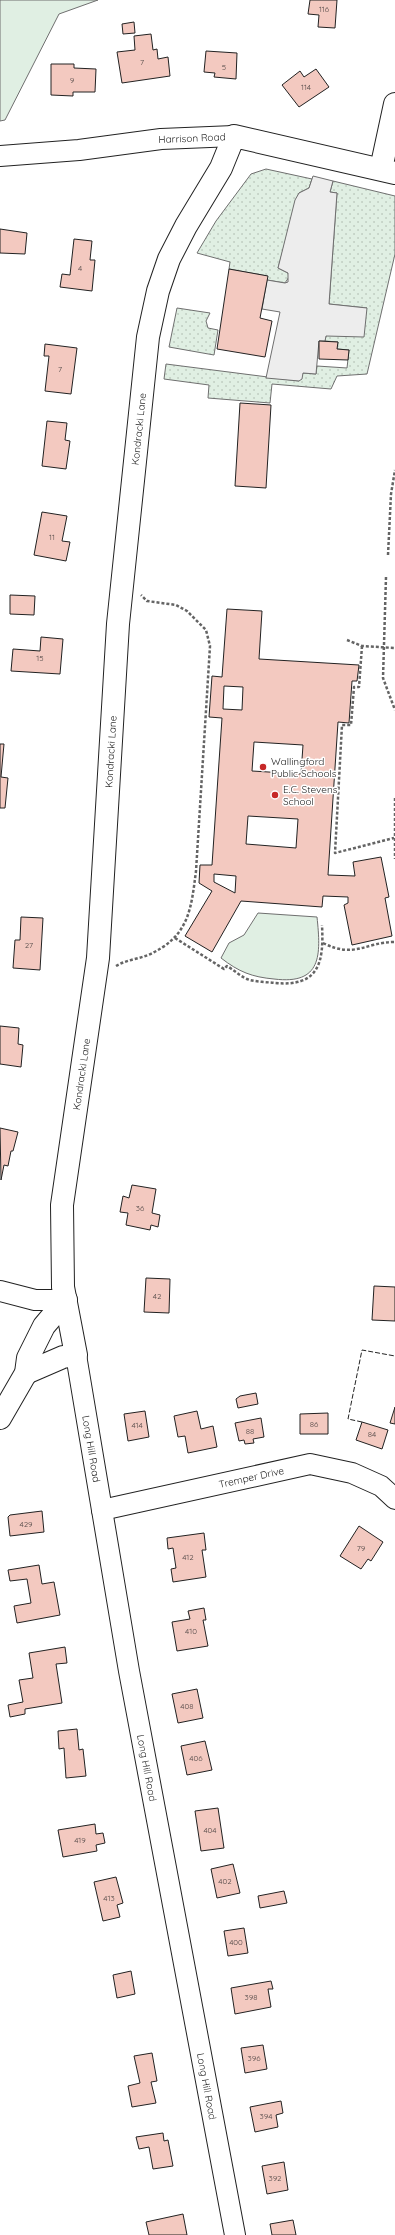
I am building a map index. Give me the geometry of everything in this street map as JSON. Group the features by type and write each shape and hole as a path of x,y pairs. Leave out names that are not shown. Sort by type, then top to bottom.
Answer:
{"main road":[{"path":"388,171 395,104"},
{"name":"Harrison Road","path":"234,136 388,171"},
{"name":"Kondracki Lane","path":"66,1300 62,1266 62,1205 98,954 118,624 148,337 158,291 169,259 186,226 221,168 234,136"},
{"path":"0,1418 26,1373 28,1358 44,1326 66,1300"},
{"name":"Long Hill Road","path":"66,1300 76,1354"},
{"path":"26,1373 55,1360 76,1354"}],"street":[{"name":"Harrison Road","path":"0,156 80,150 161,139 234,136"},
{"path":"0,1291 35,1300 66,1300"},
{"name":"Long Hill Road","path":"76,1354 131,1678 235,2235"},
{"name":"Tremper Drive","path":"102,1510 310,1464 352,1472 381,1486 395,1499"}],"path":[{"path":"388,555 391,494 395,470"},
{"path":"386,577 383,678 395,710"},
{"path":"115,966 149,955 175,938 182,931 188,920 194,886 210,646 206,630 187,611 176,605 147,601 138,592"},
{"path":"347,640 362,646 395,648"},
{"path":"362,646 359,687 354,687 351,726 342,725 335,853 394,838"},
{"path":"395,798 395,859"},
{"path":"175,938 224,969 227,966 250,980 292,984 304,981 313,975 320,959 323,943 322,925"},
{"path":"323,943 341,950 368,948 395,942"}],"green space":[{"path":"0,0 98,0 59,14 5,120 0,121"},
{"path":"266,169 312,179 309,188 299,193 278,268 288,273 289,277 285,283 267,280 267,276 229,269 230,262 197,253 216,221 251,174"},
{"path":"333,181 395,196 395,254 367,374 337,376 331,389 272,384 270,403 208,398 209,385 164,379 166,364 299,381 303,373 316,374 317,366 347,368 349,350 337,349 338,342 325,341 326,336 367,308 329,304 337,193 330,192"},
{"path":"177,308 210,313 206,321 208,328 218,330 214,355 169,347"},
{"path":"258,913 317,917 319,944 318,955 310,972 302,977 290,980 266,978 246,973 221,958 229,943 244,935"}],"shaded area":[{"path":"313,176 333,181 330,192 337,193 329,304 367,308 364,337 326,336 325,341 319,341 316,374 303,373 302,379 299,381 266,378 280,312 262,309 267,280 285,283 288,282 288,273 278,268 295,200 299,193 309,188"}],"building":[{"path":"310,0 337,0 335,28 318,27 319,15 308,14"},
{"path":"134,22 135,33 123,34 122,24"},
{"path":"151,34 153,50 157,49 158,59 168,57 170,76 122,83 117,52 135,50 134,36"},
{"path":"206,51 237,53 236,79 214,77 215,73 204,72"},
{"path":"51,64 74,64 74,68 96,69 95,92 73,92 73,96 51,95"},
{"path":"316,69 329,87 299,107 282,85 300,71 304,77"},
{"path":"0,229 27,233 25,254 0,253"},
{"path":"74,239 92,241 90,260 95,260 92,291 60,287 62,274 70,275"},
{"path":"229,269 268,276 260,318 272,321 265,357 217,349"},
{"path":"319,341 338,342 337,349 349,350 348,360 319,359"},
{"path":"45,344 77,348 71,394 45,391 49,356 44,356"},
{"path":"240,403 271,405 266,488 235,486"},
{"path":"47,421 67,423 65,440 70,441 66,469 42,466"},
{"path":"42,512 67,516 62,541 70,542 66,561 34,555"},
{"path":"10,595 35,596 34,615 10,614"},
{"name":"E.C. Stevens School","path":"227,609 262,611 259,659 359,665 357,681 352,681 349,723 338,722 328,875 355,876 353,862 381,857 389,897 385,898 392,936 352,945 344,905 348,903 348,897 323,896 322,907 241,901 212,952 185,936 212,891 199,883 200,865 212,865 222,718 209,717 212,676 222,677","holes":["224,686 243,687 242,710 223,709","254,742 303,745 301,774 252,771","248,816 298,819 296,848 246,844","214,874 236,876 235,893 214,882"]},
{"path":"41,637 63,639 60,674 11,671 13,649 40,651"},
{"path":"0,744 4,744 1,777 8,778 5,808 0,808"},
{"path":"21,917 43,918 40,970 13,968 15,940 20,940"},
{"path":"0,1026 19,1028 18,1044 23,1045 21,1067 0,1064"},
{"path":"0,1128 18,1132 13,1151 11,1151 8,1166 4,1165 1,1180"},
{"path":"132,1185 156,1189 152,1213 160,1215 158,1227 151,1225 150,1230 126,1225 128,1213 120,1212 123,1196 129,1198"},
{"path":"146,1278 170,1279 169,1313 144,1312"},
{"path":"374,1286 395,1287 395,1321 372,1320"},
{"path":"256,1393 258,1404 238,1408 236,1399 240,1396"},
{"path":"395,1407 395,1424 390,1423"},
{"path":"145,1411 149,1437 128,1441 124,1414"},
{"path":"197,1411 201,1429 213,1426 217,1447 188,1453 185,1436 178,1437 174,1416"},
{"path":"328,1413 328,1434 300,1434 300,1414"},
{"path":"261,1418 264,1437 253,1439 254,1443 245,1444 244,1440 239,1441 235,1423"},
{"path":"362,1422 388,1430 382,1449 356,1440"},
{"path":"42,1511 44,1532 10,1536 8,1517 10,1515"},
{"path":"359,1526 383,1542 371,1561 368,1559 361,1569 340,1556"},
{"path":"204,1533 206,1550 202,1550 206,1577 173,1582 171,1569 176,1568 173,1548 168,1549 167,1538"},
{"path":"39,1565 42,1584 54,1582 60,1615 17,1623 14,1606 31,1603 27,1579 10,1581 8,1570"},
{"path":"204,1608 206,1620 203,1620 208,1646 177,1651 172,1622 190,1619 188,1611"},
{"path":"65,1647 67,1663 56,1664 62,1703 25,1709 25,1714 10,1717 8,1705 23,1702 19,1680 33,1678 29,1653"},
{"path":"197,1689 203,1718 178,1723 172,1694"},
{"path":"77,1729 79,1750 83,1749 86,1776 66,1778 64,1748 59,1749 58,1731"},
{"path":"205,1741 212,1770 187,1775 181,1746"},
{"path":"218,1808 224,1848 201,1851 195,1811"},
{"path":"95,1824 96,1834 103,1833 105,1843 96,1845 97,1851 63,1857 58,1830"},
{"path":"233,1864 240,1893 217,1898 211,1869"},
{"path":"116,1877 123,1903 117,1905 120,1917 103,1921 94,1882"},
{"path":"284,1891 287,1903 260,1908 258,1896"},
{"path":"244,1928 248,1953 228,1956 224,1931"},
{"path":"131,1971 135,1994 117,1998 113,1975"},
{"path":"271,1981 273,1989 268,1989 271,2007 235,2014 231,1988"},
{"path":"263,2045 267,2069 245,2073 241,2048"},
{"path":"152,2053 157,2081 151,2082 156,2103 132,2107 128,2086 140,2083 134,2056"},
{"path":"281,2101 283,2113 276,2115 278,2127 255,2132 250,2107"},
{"path":"163,2133 164,2141 168,2140 173,2166 153,2169 149,2147 139,2149 136,2137"},
{"path":"284,2162 288,2190 267,2194 262,2166"},
{"path":"183,2214 187,2235 149,2235 146,2222"},
{"path":"293,2220 296,2235 272,2235 270,2224"}],"fence":[{"path":"362,1422 348,1419 362,1350 395,1356"}],"place":[{"name":"Wallingford Public Schools","path":"263,767"},
{"name":"E.C. Stevens School","path":"275,795"}]}
